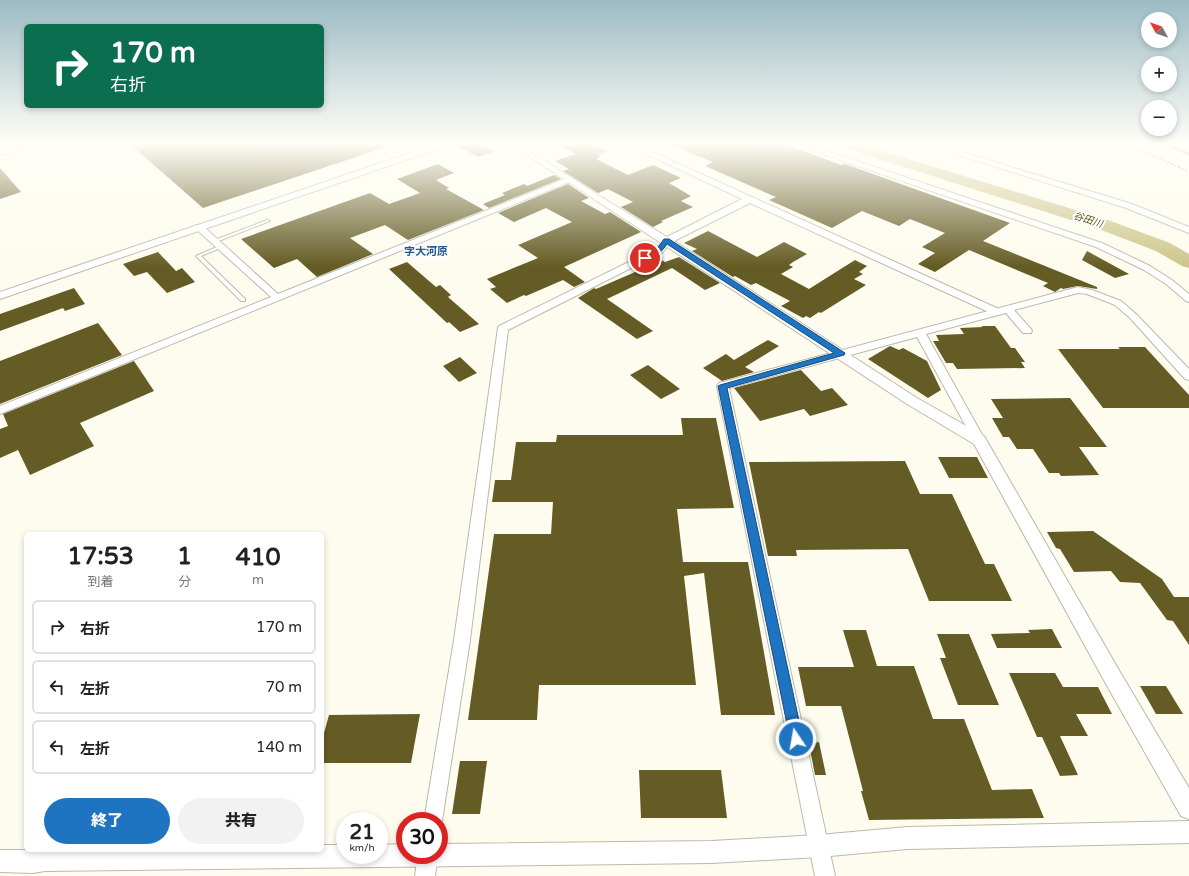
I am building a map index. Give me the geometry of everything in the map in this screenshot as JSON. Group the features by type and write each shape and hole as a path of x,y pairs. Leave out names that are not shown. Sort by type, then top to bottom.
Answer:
{"street":[{"path":"0,296 323,185"},
{"path":"0,410 558,185"},
{"path":"578,185 841,353 912,401 979,440"},
{"path":"719,185 1003,311 1027,331"},
{"path":"920,185 1058,231 1115,252 1154,271 1189,298"},
{"path":"1061,185 1129,206 1189,230"},
{"path":"434,812 462,640 503,328 660,250 667,241 750,199"},
{"path":"199,227 277,298"},
{"path":"825,876 723,386 1078,290 1089,292 1118,303 1133,316 1189,376"},
{"path":"920,333 1113,678 1189,808"},
{"path":"448,861 712,852 819,846 907,838 1189,832"},
{"path":"0,861 29,869 45,860 396,862"}],"lane":[{"path":"243,300 198,256 217,244 268,221"}],"building":[{"path":"0,185 15,185 21,192 0,199"},
{"path":"177,185 272,185 203,208"},
{"path":"407,185 444,185 449,188 446,189 484,210 408,240 385,225 350,238 373,254 317,277 297,259 274,268 241,239 370,193 389,204 420,193"},
{"path":"522,185 546,185 489,208 483,204 505,195 502,193"},
{"path":"566,185 569,185 589,198 581,201 605,214 610,212 641,232 564,267 585,282 574,287 563,280 507,303 490,289 496,287 487,279 538,258 518,245 572,222 546,208 514,222 498,213"},
{"path":"585,185 672,185 691,196 681,201 693,207 661,221 663,222 653,227 621,207 633,202 608,189 598,193"},
{"path":"748,185 903,185 1010,223 983,241 1097,287 1097,289 1078,286 1063,289 1061,288 1055,292 1043,286 1048,283 969,250 935,272 918,264 935,253 922,247 945,233 910,219 899,226 862,211 832,228 769,200 776,197"},
{"path":"708,231 757,257 784,242 807,254 789,265 793,267 781,274 809,289 855,260 867,266 859,272 863,274 854,279 866,285 821,313 819,312 810,318 806,316 803,318 781,306 790,301 756,283 751,285 735,276 733,277 692,251 697,249 684,243"},
{"path":"1087,251 1129,274 1115,278 1082,260"},
{"path":"158,252 176,271 182,268 195,282 167,293 147,272 134,276 123,264"},
{"path":"679,257 720,283 705,290 672,268 607,299 653,331 637,339 578,298 594,288 596,289 642,269 639,267 658,258 665,262"},
{"path":"407,262 436,287 440,285 451,295 448,297 479,324 460,332 449,322 447,323 389,269"},
{"path":"74,288 85,304 65,311 63,308 0,331 0,314"},
{"path":"98,323 122,355 0,404 0,361"},
{"path":"981,326 995,326 1011,348 1015,348 1025,362 1021,362 1025,368 957,369 953,363 946,363 933,341 939,341 936,335 964,334 960,328 983,327"},
{"path":"768,340 779,346 745,367 754,372 722,381 703,368 726,354 734,360"},
{"path":"890,346 899,350 903,348 927,361 941,390 928,398 868,359"},
{"path":"1118,347 1145,347 1189,395 1189,408 1103,408 1058,349 1120,349"},
{"path":"460,357 477,373 459,382 443,366"},
{"path":"134,361 154,391 80,423 94,446 30,475 18,450 0,458 0,429 8,426 3,414"},
{"path":"648,365 680,389 661,399 630,375"},
{"path":"801,370 821,391 832,388 848,405 810,416 804,409 760,421 734,388"},
{"path":"1070,398 1107,447 1079,447 1099,475 1061,476 1059,473 1049,473 1033,449 1017,449 1009,437 1003,437 992,418 1003,418 991,399"},
{"path":"681,418 716,418 734,508 677,509 683,562 748,562 775,715 721,715 704,573 684,576 696,685 539,685 537,720 468,720 494,534 551,534 553,502 492,502 495,480 511,480 516,442 556,442 557,435 683,435"},
{"path":"938,457 977,457 988,478 949,478"},
{"path":"905,461 920,494 952,494 985,564 994,564 1012,601 929,601 908,549 796,550 797,556 768,556 749,462"},
{"path":"1093,531 1162,579 1174,597 1189,597 1189,645 1173,621 1167,620 1140,583 1120,582 1111,571 1074,572 1060,549 1056,548 1047,532"},
{"path":"1052,629 1062,648 997,648 991,634 1030,633 1028,630"},
{"path":"843,630 866,630 877,666 914,666 933,719 964,719 992,790 1032,789 1044,818 869,820 841,706 806,706 798,667 854,667"},
{"path":"937,634 969,634 999,705 958,705 940,658 946,658"},
{"path":"1009,673 1055,673 1063,687 1098,687 1112,714 1076,714 1088,736 1060,736 1078,775 1060,776 1042,737 1037,737"},
{"path":"1140,686 1166,686 1183,714 1156,714"},
{"path":"420,714 411,763 324,763 324,733 329,715"},
{"path":"819,742 826,775 815,775 809,744"},
{"path":"460,761 487,761 480,814 452,814"},
{"path":"639,770 721,770 727,818 641,818"}],"waterway":[{"name":"谷田川","path":"977,185 1102,224 1163,247 1189,262"}],"district":[{"name":"字大河原","path":"426,251"}],"route":[{"path":"645,258 660,250 667,241 830,348 841,353 723,386 796,739"}]}
